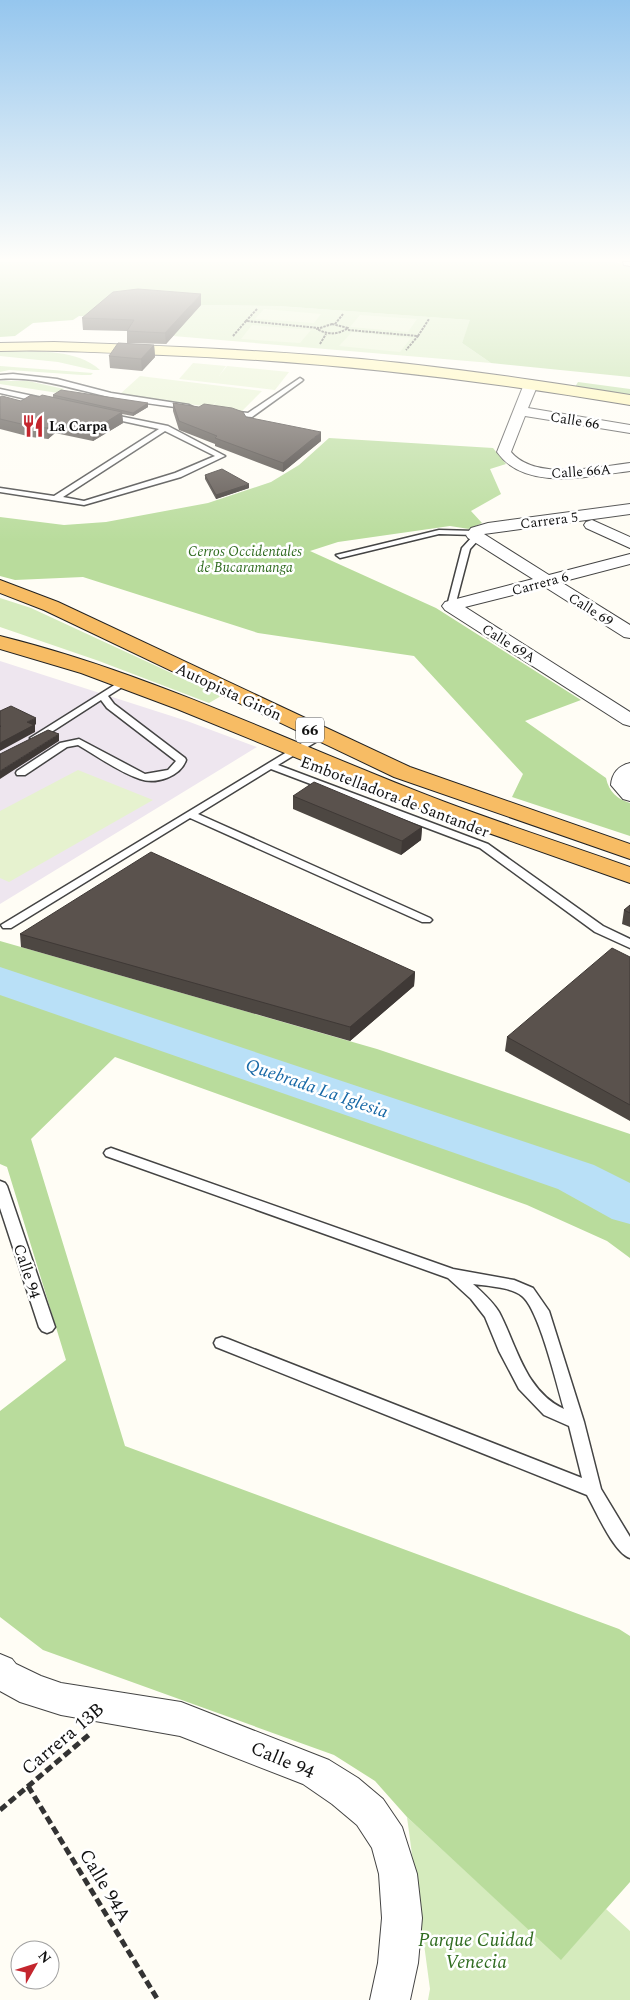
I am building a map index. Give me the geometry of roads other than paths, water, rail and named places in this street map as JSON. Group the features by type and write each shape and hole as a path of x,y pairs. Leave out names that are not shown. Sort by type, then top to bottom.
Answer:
{"highway":[{"name":"Autopista Girón","path":"0,586 50,606 370,758 432,784 630,852"},
{"path":"0,594 50,606"},
{"name":"Autopista Girón","path":"0,642 185,704 437,807 630,874"}],"main road":[{"path":"273,355 531,384 630,400"},
{"path":"358,355 613,382"}],"street":[{"path":"520,410 531,384"},
{"name":"Calle 66","path":"520,410 630,429"},
{"name":"Calle 66A","path":"520,410 504,452 514,463 532,472 548,474 630,467"},
{"name":"Carrera 5","path":"476,536 488,528 630,509"},
{"path":"592,525 630,543"},
{"name":"Calle 69","path":"476,536 630,633"},
{"name":"Carrera 6","path":"451,606 630,559"},
{"name":"Calle 69A","path":"451,606 630,720"},
{"name":"Calle 94","path":"0,1670 4,1675 34,1690 61,1699 181,1719 316,1772 345,1790 370,1812 389,1840 398,1874 402,1918 398,1963 390,2000"}],"lane":[{"path":"0,377 111,386"},
{"path":"50,380 111,396 200,408"},
{"path":"219,411 249,415 300,380"},
{"path":"0,391 49,402"},
{"path":"0,490 84,503 178,475 221,456 165,428 97,413"},
{"path":"55,499 165,428"},
{"path":"340,555 440,532 476,536"},
{"path":"451,606 466,548 476,536"},
{"path":"24,745 124,682"},
{"path":"22,773 64,745 79,742 143,778 160,776 176,769 181,764 181,760 110,706 103,695"},
{"path":"7,925 320,735"},
{"name":"Embotelladora de Santander","path":"270,765 484,846 599,929 630,944"},
{"path":"190,814 426,920"},
{"path":"111,1153 452,1274 514,1286 528,1292 541,1310 576,1422 593,1490 611,1523 630,1551"},
{"name":"Calle 94","path":"0,1186 47,1327"},
{"path":"452,1274 476,1295 492,1314 507,1352 525,1385 550,1410 576,1422"},
{"path":"222,1343 593,1490"}],"waterway":[{"name":"Quebrada La Iglesia","path":"0,980 576,1177 630,1206"}],"place":[{"name":"La Carpa","path":"33,426"}],"park label":[{"name":"Cerros Occidentales de Bucaramanga","path":"245,560"},
{"name":"Parque Cuidad Venecia","path":"476,1950"}]}
